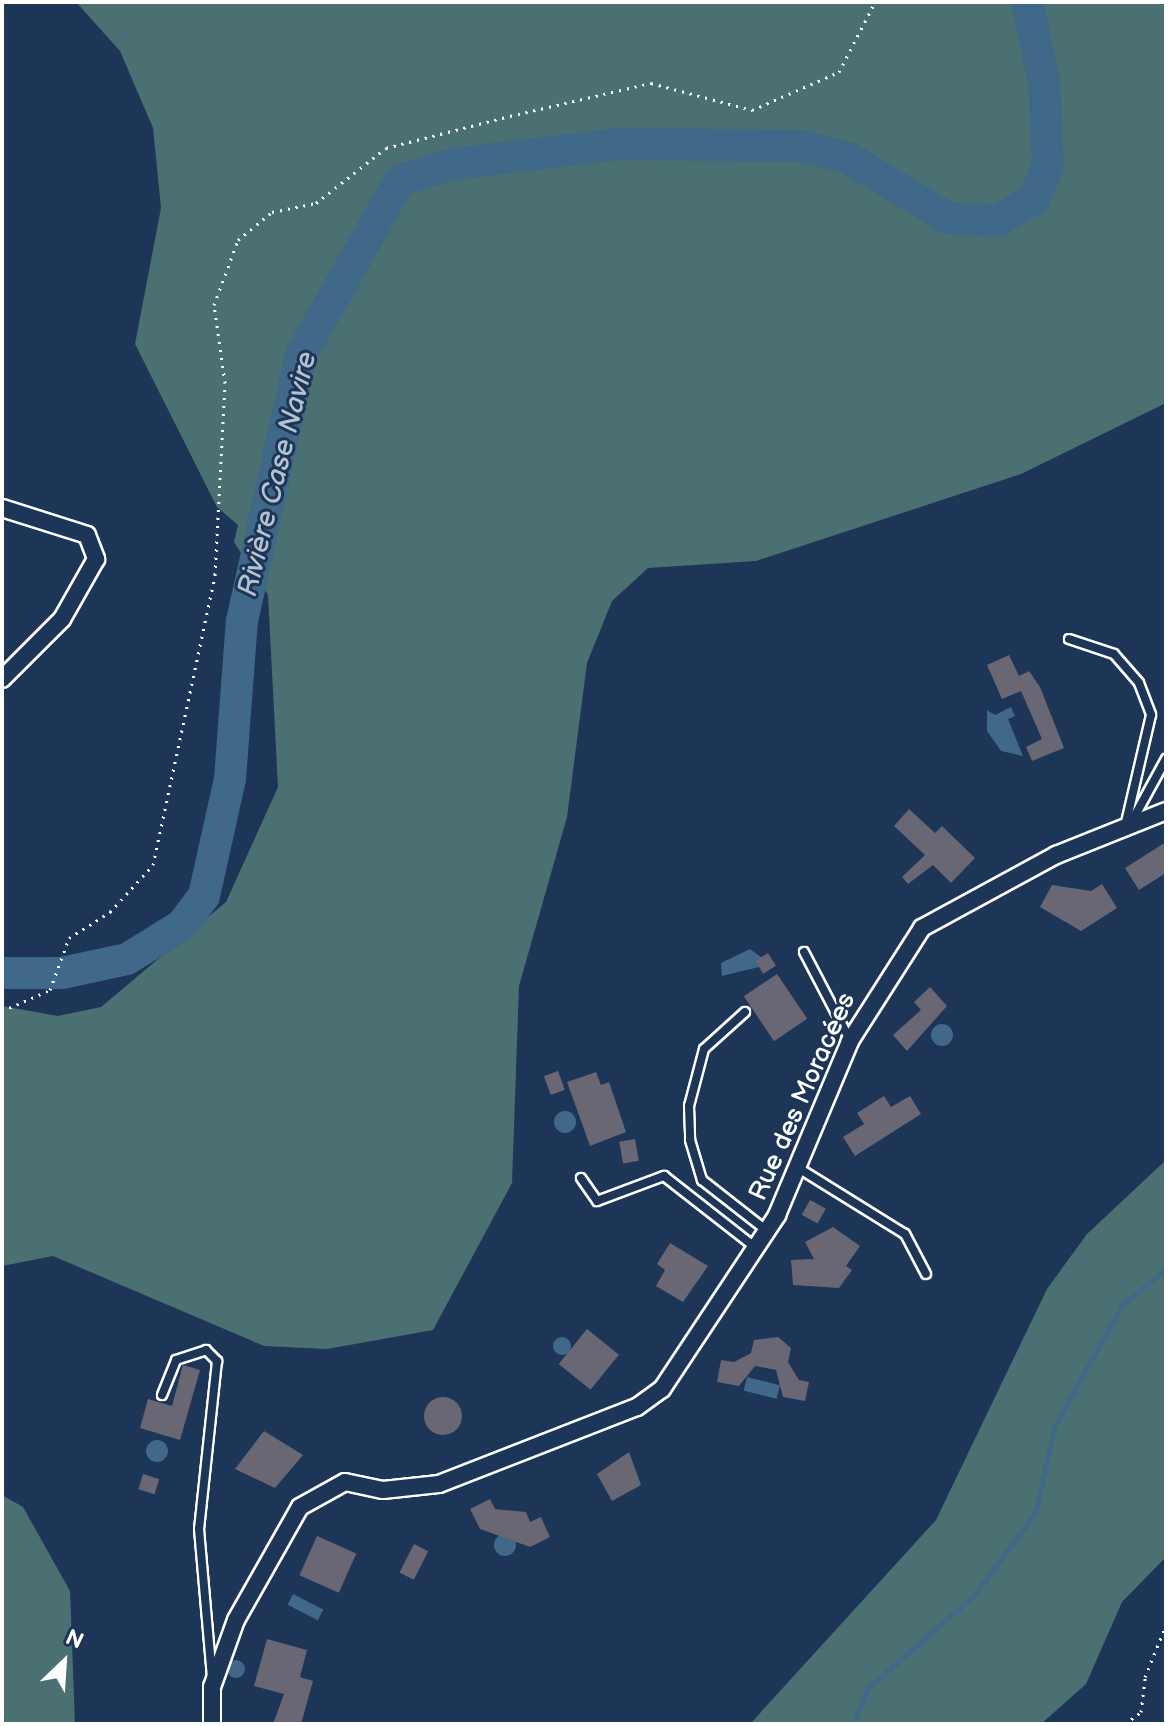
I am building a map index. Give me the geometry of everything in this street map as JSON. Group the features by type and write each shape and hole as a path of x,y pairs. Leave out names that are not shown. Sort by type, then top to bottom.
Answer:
{"street":[{"path":"2,508 87,535 96,559 62,619 2,679"},
{"name":"Rue des Moracées","path":"212,1724 212,1687 276,1542 322,1489 345,1482 383,1490 439,1484 637,1407 685,1361 767,1231 800,1169 850,1041 922,928 1056,855 1124,832 1166,811"}],"lane":[{"path":"1069,639 1114,654 1139,683 1151,715 1124,832"},
{"path":"1124,832 1166,759"},
{"path":"804,952 850,1041"},
{"path":"745,1012 716,1031 704,1049 691,1092 690,1140 702,1180 767,1231"},
{"path":"800,1169 905,1234 926,1274"},
{"path":"581,1178 597,1201 664,1176 756,1248"},
{"path":"162,1395 176,1360 206,1350 217,1361 199,1529 212,1687"}],"path":[{"path":"2,1011 50,990 69,938 110,912 153,865 215,575 225,383 214,305 238,240 272,212 316,203 386,148 510,116 651,83 752,110 839,72 875,2"},
{"path":"1125,1724 1141,1712 1145,1677 1166,1625"}],"green space":[{"path":"76,2 1166,2 1166,403 1021,474 756,561 648,568 612,601 587,663 567,817 519,986 512,1183 433,1330 327,1349 264,1346 53,1256 2,1266 2,1006 58,1016 101,1007 226,902 278,787 268,595 234,542 238,525 217,507 135,344 161,208 153,128 120,51"},
{"path":"1166,1160 1166,1557 1122,1602 1086,1684 1041,1724 750,1724 936,1520 1047,1289 1087,1234"},
{"path":"2,1495 23,1507 70,1591 75,1724 2,1724"}],"water":[{"path":"1011,707 1015,716 1008,719 1023,756 1001,751 987,731 987,710 995,715"},
{"path":"750,949 761,957 759,967 722,976 721,963"},
{"path":"938,1024 946,1024 953,1035 946,1046 938,1046 931,1039 931,1031"},
{"path":"565,1111 573,1114 576,1122 573,1130 565,1133 557,1130 554,1122 557,1114"},
{"path":"562,1337 571,1346 562,1355 553,1346"},
{"path":"747,1377 780,1385 777,1399 744,1391"},
{"path":"157,1440 165,1443 168,1451 165,1459 157,1462 149,1459 146,1451 149,1443"},
{"path":"501,1534 509,1534 516,1545 509,1556 501,1556 494,1549 494,1541"},
{"path":"293,1594 323,1609 318,1620 288,1605"},
{"path":"232,1660 240,1660 245,1669 243,1676 232,1678 227,1673 227,1665"}],"building":[{"path":"1009,655 1019,676 1029,671 1040,687 1064,748 1032,761 1026,747 1042,739 1021,691 1002,699 987,665"},
{"path":"909,809 935,833 942,826 975,858 951,883 933,865 908,884 902,877 925,855 894,826"},
{"path":"1166,842 1166,873 1139,890 1125,868"},
{"path":"1102,884 1117,908 1081,931 1040,907 1052,885 1091,891"},
{"path":"768,953 776,966 763,974 755,961"},
{"path":"777,974 807,1019 774,1041 744,996"},
{"path":"930,987 947,1006 907,1051 893,1035 921,1010 914,1002"},
{"path":"558,1071 565,1090 551,1095 544,1076"},
{"path":"596,1072 601,1085 609,1082 626,1132 590,1146 567,1082"},
{"path":"884,1096 891,1107 910,1096 921,1114 855,1156 843,1137 864,1124 857,1113"},
{"path":"635,1139 639,1161 623,1163 619,1142"},
{"path":"810,1200 826,1209 818,1224 802,1215"},
{"path":"833,1227 860,1246 846,1266 852,1270 839,1288 793,1285 791,1260 814,1259 805,1242"},
{"path":"670,1243 708,1266 683,1302 656,1286 665,1270 657,1264"},
{"path":"587,1329 619,1355 591,1390 559,1364"},
{"path":"778,1337 791,1348 788,1362 799,1380 809,1382 805,1401 783,1397 776,1370 755,1366 739,1386 717,1382 721,1360 734,1362 751,1353 754,1340"},
{"path":"183,1365 200,1370 180,1440 140,1428 148,1399 172,1406"},
{"path":"443,1397 457,1402 462,1416 457,1430 443,1435 429,1430 424,1416 429,1402"},
{"path":"264,1431 303,1455 275,1488 235,1469"},
{"path":"629,1452 641,1485 612,1501 597,1474"},
{"path":"143,1474 159,1479 155,1494 138,1489"},
{"path":"490,1499 495,1509 526,1512 530,1522 541,1517 550,1537 530,1547 480,1529 470,1509"},
{"path":"317,1536 356,1553 339,1593 300,1575"},
{"path":"414,1544 428,1551 414,1580 399,1573"},
{"path":"267,1639 307,1650 300,1677 313,1681 301,1724 273,1724 284,1694 254,1686"}],"waterway":[{"name":"Rivière Case Navire","path":"2,973 62,973 127,959 182,925 204,896 230,779 242,621 301,355 400,180 454,164 617,144 802,146 848,158 948,218 997,221 1034,199 1048,166 1044,81 1027,2"},
{"path":"853,1724 868,1688 975,1594 1035,1513 1055,1425 1122,1305 1166,1269"}]}
